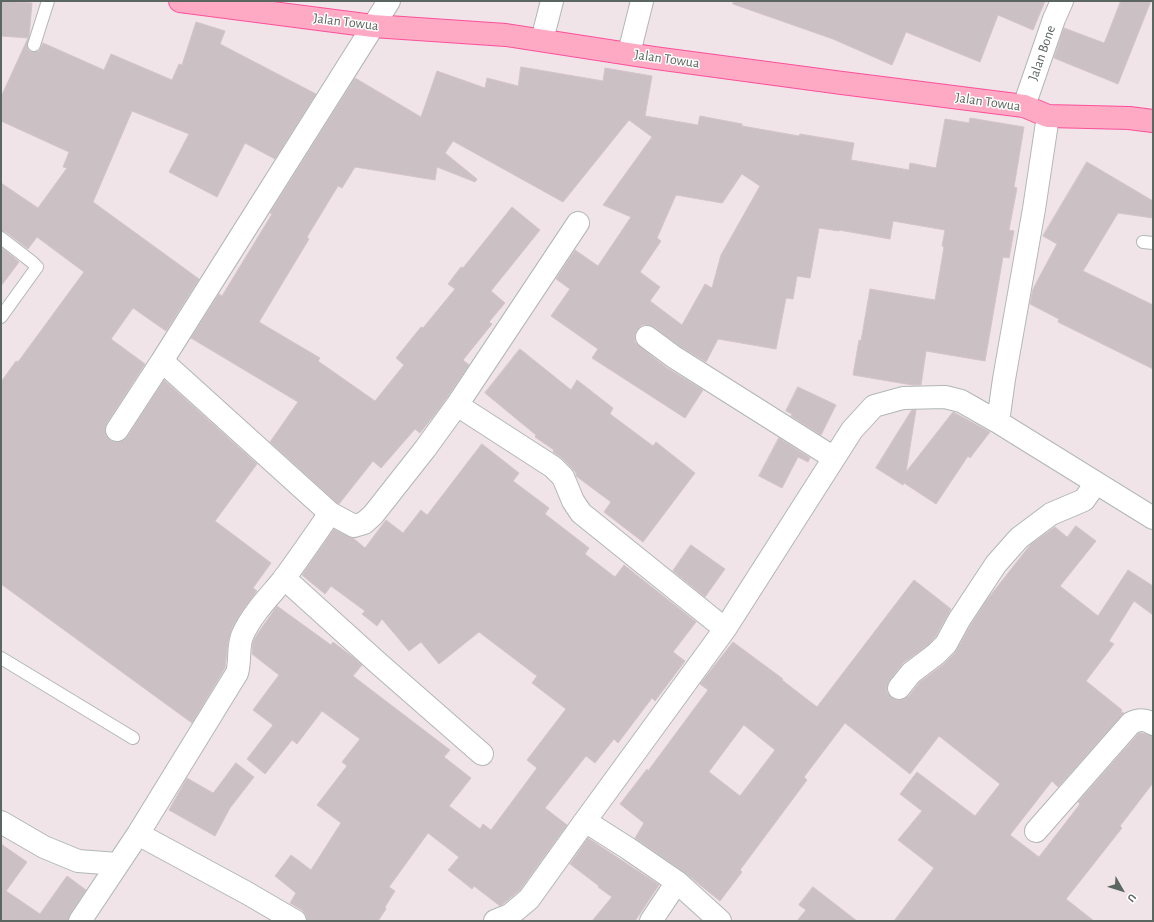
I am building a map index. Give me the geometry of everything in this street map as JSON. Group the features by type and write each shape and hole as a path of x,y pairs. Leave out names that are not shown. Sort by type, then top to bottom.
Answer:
{"main road":[{"name":"Jalan Towua","path":"180,1 373,26 506,35 629,54 1024,106 1048,116 1129,118 1153,121"}],"street":[{"path":"117,430 389,1"},
{"path":"542,40 552,1"},
{"path":"629,54 642,1"},
{"name":"Jalan Bone","path":"1024,106 1054,19 1062,1"},
{"path":"998,422 1005,371 1034,209 1048,116"},
{"path":"162,361 330,513 354,526 364,523 373,515 425,449 578,223"},
{"path":"647,337 674,357 834,458"},
{"path":"495,921 510,915 529,899 584,821 725,629 852,430 874,406 902,398 945,397 961,401 998,422 1153,518"},
{"path":"456,405 554,467 563,477 573,501 581,513 725,629"},
{"path":"899,688 911,673 936,654 946,644 996,564 1018,538 1051,514 1084,500 1096,483"},
{"path":"80,921 138,834 237,673 239,665 240,642 243,633 252,618 284,578 330,513"},
{"path":"284,578 482,754"},
{"path":"1036,831 1131,723 1147,720 1153,724"},
{"path":"584,821 629,849 677,882 720,921"},
{"path":"1,822 44,847 78,861 118,864"},
{"path":"138,834 247,893 295,921"},
{"path":"651,921 677,882"}],"lane":[{"path":"34,45 48,1"},
{"path":"1,238 37,267 1,317"},
{"path":"1,658 133,738"}],"building":[{"path":"1,1 32,3 29,37 27,46 28,50 32,52 39,51 43,43 104,70 111,54 172,80 179,64 182,65 196,22 225,31 220,44 316,94 275,159 245,143 217,197 169,172 189,134 132,111 93,202 199,279 166,331 133,308 111,339 145,364 107,423 105,430 106,436 110,440 116,442 122,441 127,437 164,380 257,464 215,521 271,563 253,588 257,591 241,612 232,628 228,642 225,668 192,723 1,584 1,382 16,361 18,362 84,272 37,237 28,249 6,232 1,231 1,183 38,208 67,168 63,167 69,152 1,121 1,97 28,38 1,36"},
{"path":"734,1 1045,1 1033,30 998,15 980,62 906,32 892,65 833,39 733,4"},
{"path":"1121,1 1151,1 1118,84 1054,58 1064,28 1104,43"},
{"path":"521,67 603,81 605,68 652,76 645,116 698,125 700,116 742,124 742,126 799,136 800,134 854,143 851,160 909,170 910,163 936,168 945,119 969,123 970,118 1024,127 1014,187 1017,188 1009,230 1014,231 1009,258 1003,257 985,361 926,351 921,385 912,385 853,375 859,340 861,341 870,289 935,300 944,247 942,246 945,230 893,221 890,239 819,228 810,278 797,276 793,299 786,298 776,349 718,339 706,362 681,347 654,327 642,325 637,330 635,342 640,347 667,368 703,390 685,418 592,358 598,349 551,316 570,289 556,279 575,250 598,266 631,217 603,205 652,137 629,120 563,202 453,141 445,153 477,179 475,182 437,167 435,180 355,167 342,188 338,186 307,237 309,239 259,322 320,358 318,361 375,401 404,365 396,358 455,289 448,284 461,267 463,268 512,207 540,230 491,291 505,303 489,322 492,324 463,360 469,365 439,409 420,433 415,429 381,468 373,461 339,504 337,503 270,442 298,402 191,338 219,294 222,296 272,214 270,213 355,78 421,117 437,71 485,88 487,78 518,86","holes":["742,174 760,186 721,255 712,288 705,284 682,325 650,301 660,287 640,272 661,241 657,238 676,195 722,203"]},
{"path":"1087,162 1153,201 1153,218 1118,213 1083,271 1153,305 1153,369 1058,322 1059,319 1030,304 1033,289 1057,244 1043,236"},
{"path":"1,247 19,262 1,286"},
{"path":"520,349 571,390 577,380 613,408 610,414 653,446 656,442 695,473 643,542 604,512 611,502 576,476 576,473 572,468 562,458 553,452 554,450 535,437 536,435 485,393"},
{"path":"798,387 836,405 821,435 791,416 792,414 786,411"},
{"path":"912,410 916,410 906,472 953,412 990,432 970,458 968,456 936,504 904,483 903,485 876,468"},
{"path":"779,438 810,458 808,462 798,457 782,488 759,476"},
{"path":"482,444 519,473 513,481 549,508 545,514 589,548 585,554 615,577 624,565 696,622 673,652 685,661 655,701 652,698 618,743 614,739 595,763 586,756 545,808 567,825 520,890 503,904 500,906 474,886 472,889 448,870 459,857 428,833 389,887 395,891 378,921 307,921 306,915 302,910 290,903 296,893 275,876 291,855 311,870 341,823 317,805 347,766 342,762 360,739 322,711 297,744 292,740 265,774 247,759 273,725 253,710 279,675 252,654 253,642 277,606 331,645 333,642 354,658 362,665 353,676 450,750 444,757 471,778 449,806 480,829 483,824 491,830 537,768 527,760 566,709 532,683 537,676 479,632 439,664 421,642 409,651 382,619 377,626 362,614 365,611 331,586 325,594 302,575 334,529 353,538 365,548 386,520 403,533 421,510 427,515"},
{"path":"1076,526 1096,541 1060,586 1098,616 1128,570 1153,586 1153,615 1134,601 1109,641 1114,644 1086,681 1124,713 1058,787 1052,781 1010,835 1039,857 1080,804 1078,802 1139,733 1153,736 1153,783 1120,826 1122,828 1066,899 1094,921 894,921 934,868 898,840 922,811 900,794 917,772 975,816 1000,784 939,736 910,774 845,723 804,777 807,780 740,870 742,872 720,901 684,872 635,838 644,823 620,804 647,769 648,771 708,690 700,684 733,642 783,679 782,680 817,707 914,580 951,609 936,636 928,645 903,663 889,681 887,692 891,697 897,700 903,700 909,696 920,682 944,664 955,653 986,601 1031,544 1055,527 1067,537","holes":["744,725 775,750 740,796 709,772"]},
{"path":"691,545 725,569 705,597 673,571"},
{"path":"236,763 254,777 230,808 215,836 169,810 187,778 213,793"},
{"path":"588,838 659,885 635,921 592,921 612,897 570,864"},
{"path":"1,844 27,862 6,891 40,914 67,876 86,890 70,914 68,921 1,921"},
{"path":"813,887 857,921 797,921 806,910 799,905"}]}
